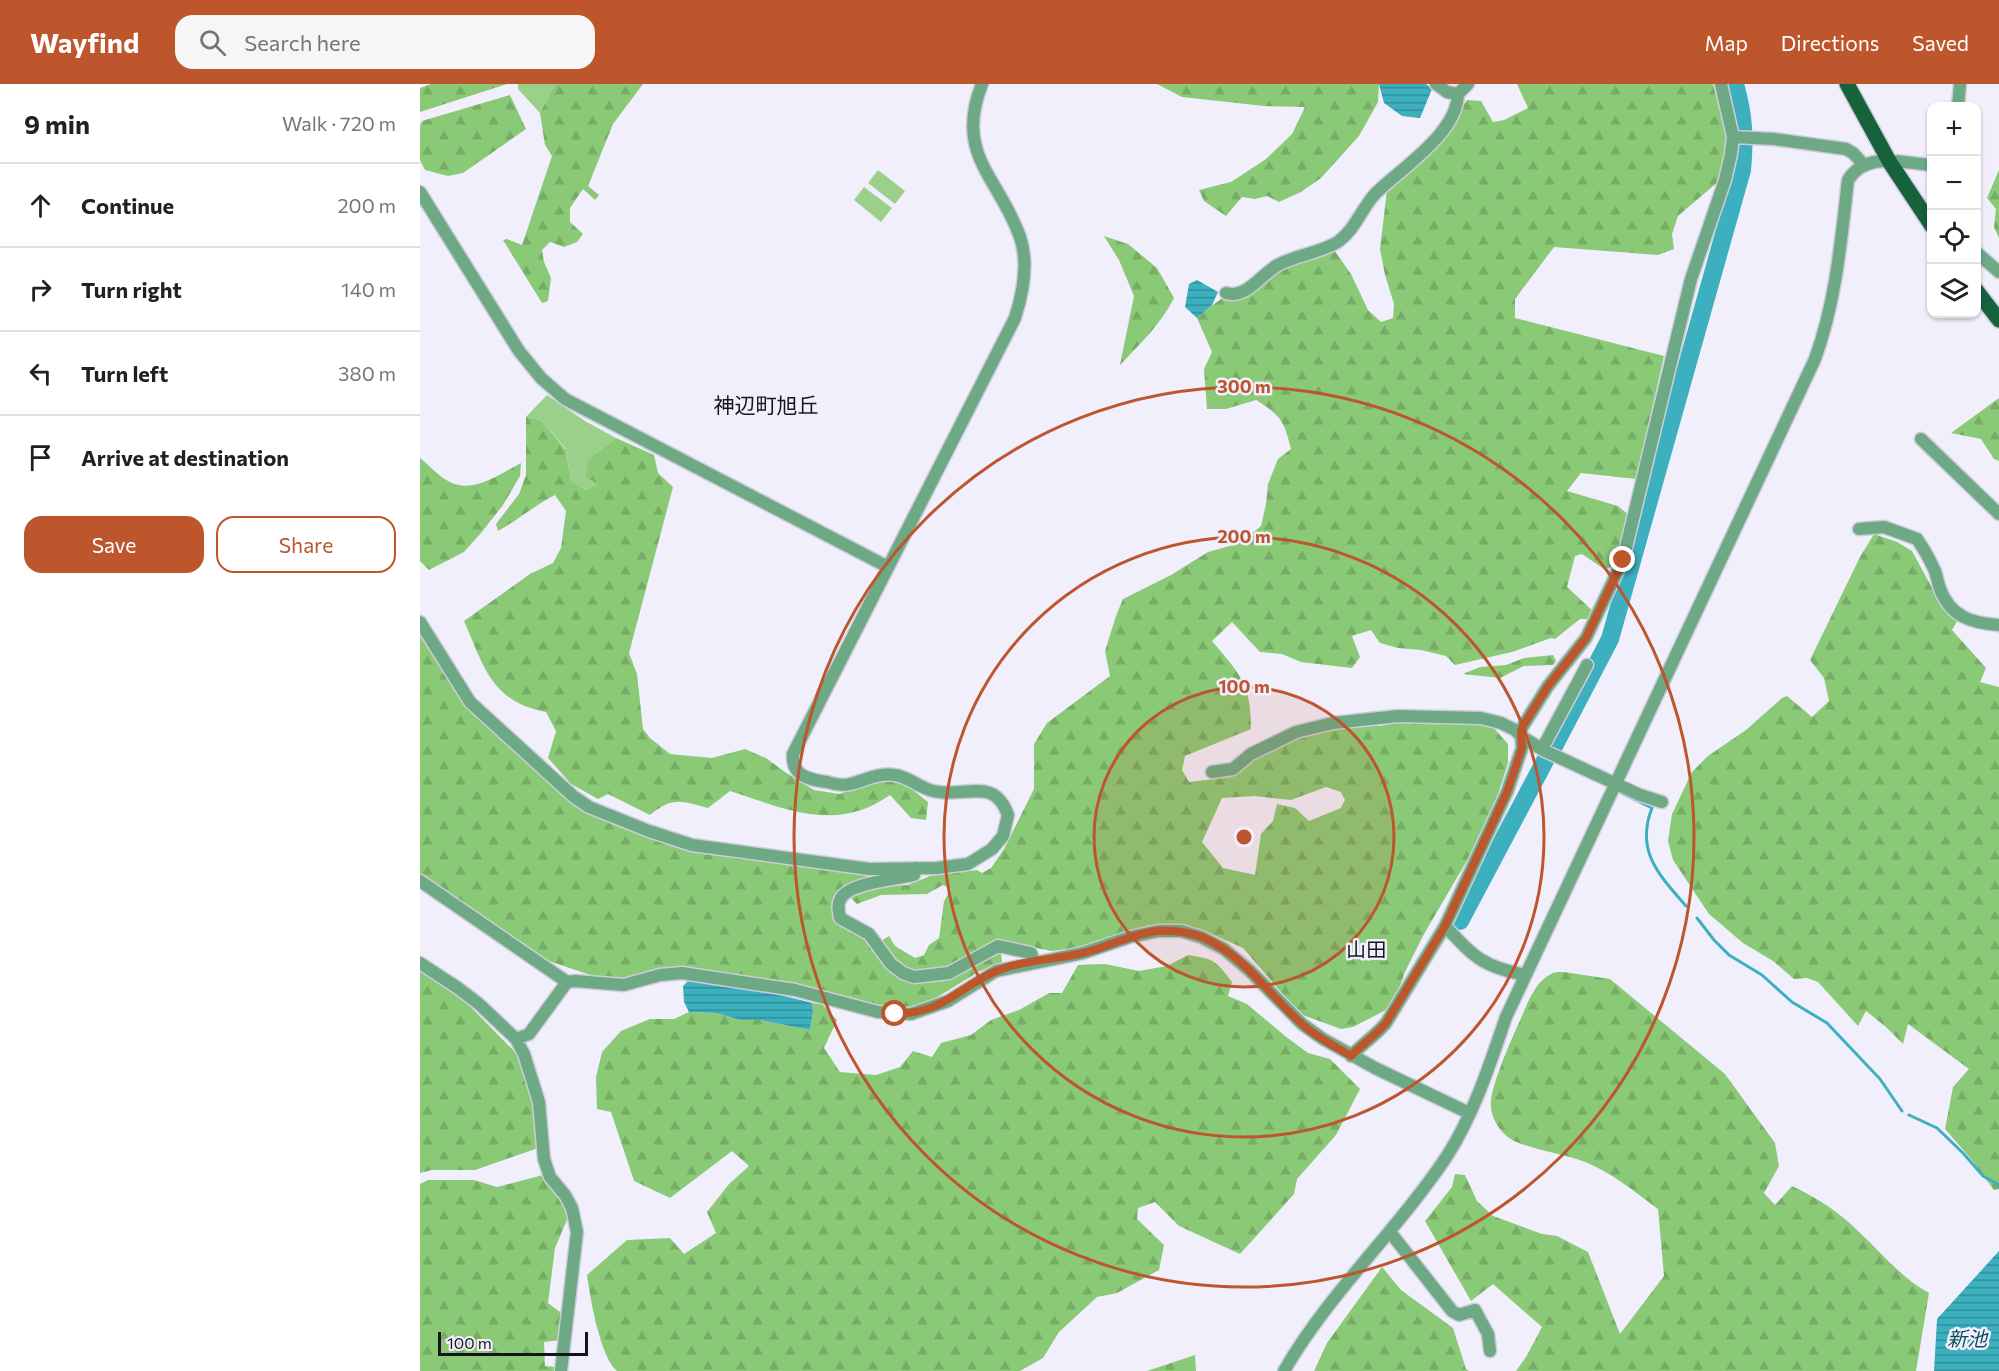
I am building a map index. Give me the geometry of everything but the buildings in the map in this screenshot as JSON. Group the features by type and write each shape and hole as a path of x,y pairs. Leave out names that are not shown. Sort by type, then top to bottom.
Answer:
{"main road":[{"path":"1847,84 1889,161 1927,218"},
{"path":"1981,295 1999,320"}],"street":[{"path":"420,622 470,702 573,796 589,807 649,831 692,845 868,869 937,868 968,864 992,849 1003,836 1008,815 998,796 990,791 949,794 931,791 894,775 866,779 848,785 814,780 800,775 792,762 794,754 1015,318 1024,281 1021,239 980,161 973,141 972,118 982,84"},
{"path":"1436,84 1448,92 1458,94"},
{"path":"1226,293 1232,294 1253,286 1276,266 1337,243 1345,236 1375,195 1437,137 1452,116 1458,101 1458,94 1467,84"},
{"path":"1351,1056 1375,1036 1386,1023 1445,926 1507,792 1522,748 1523,726 1548,686 1586,638 1623,560 1691,279 1740,137 1721,84"},
{"path":"1959,102 1964,86"},
{"path":"1740,137 1846,149 1864,165"},
{"path":"1284,1371 1330,1302 1390,1232 1447,1155 1485,1077 1506,1017 1815,358 1825,333 1834,289 1848,180 1853,172 1876,161 1927,165"},
{"path":"420,192 519,351 541,378 565,399 888,567"},
{"path":"1981,256 1999,272"},
{"path":"1922,439 1999,514"},
{"path":"1859,529 1884,527 1917,539 1936,573 1947,603 1957,614 1977,623 1999,625"},
{"path":"1547,752 1587,665"},
{"path":"1212,772 1233,769 1251,754 1296,732 1333,723 1391,716 1481,718 1500,723 1515,730 1522,737 1547,752 1662,802"},
{"path":"916,868 914,875 859,886 847,891 840,899 840,918 869,934 891,964 903,973 914,977 949,974 998,946 1031,953 1034,962"},
{"path":"420,881 567,982 624,985 660,975 682,973 795,990 878,1012 911,1014 930,1009 948,1001 996,971 1083,953 1130,937 1158,931 1181,932 1201,937 1224,949 1302,1024 1351,1056 1466,1112"},
{"path":"1445,926 1474,957 1498,969 1526,975"},
{"path":"420,963 458,988 516,1039 524,1054 539,1102 544,1159 550,1177 566,1195 572,1208 577,1232 561,1371"},
{"path":"516,1039 529,1034 567,982"},
{"path":"1390,1232 1452,1311 1459,1315 1475,1310 1488,1334 1490,1351"}],"green space":[{"path":"431,84 507,84 420,112 420,88"},
{"path":"518,84 555,84 540,113 518,89"},
{"path":"555,84 643,84 613,124 588,186 599,195 595,200 583,189 570,208 570,222 583,234 577,242 564,247 550,242 542,250 551,278 548,301 542,303 503,240 507,239 522,245 552,156 545,145 540,113"},
{"path":"1157,84 1379,84 1378,102 1359,136 1321,178 1301,192 1279,202 1267,196 1255,199 1242,197 1226,216 1204,201 1199,190 1231,182 1266,159 1292,134 1305,107 1264,106 1182,97"},
{"path":"1517,84 1713,84 1727,137 1719,181 1678,216 1672,234 1674,249 1658,255 1554,247 1515,299 1515,318 1664,356 1636,479 1581,473 1567,491 1618,506 1630,516 1615,566 1604,569 1582,554 1575,556 1567,587 1595,613 1588,619 1580,619 1555,639 1551,638 1512,652 1455,665 1446,656 1380,643 1371,630 1352,636 1360,657 1352,668 1301,662 1282,654 1260,652 1232,622 1212,641 1237,671 1246,689 1251,729 1185,756 1182,770 1189,782 1231,777 1256,756 1294,734 1330,725 1380,726 1404,721 1466,720 1491,725 1508,744 1508,763 1498,794 1472,852 1424,934 1405,972 1394,1002 1384,1011 1353,1027 1341,1029 1300,1014 1243,948 1201,929 1170,924 1149,925 1084,947 1051,951 998,940 949,967 924,971 907,969 895,960 881,941 889,936 895,946 915,958 924,955 929,945 939,938 944,901 951,889 943,885 927,894 881,895 857,904 851,898 858,891 875,887 908,885 930,876 977,870 982,873 991,868 1004,849 1034,789 1034,744 1047,723 1110,676 1105,651 1123,599 1171,575 1208,552 1240,543 1261,526 1268,484 1278,459 1291,449 1288,439 1276,414 1256,400 1226,409 1207,409 1204,369 1212,352 1197,318 1244,285 1332,247 1351,274 1368,310 1381,322 1393,318 1394,304 1380,249 1387,190 1442,135 1467,100 1481,101 1493,122 1504,120 1528,108","holes":["1326,787 1341,792 1345,800 1341,808 1309,821 1295,808 1277,804 1273,821 1261,834 1255,875 1223,868 1202,842 1222,798 1255,796 1291,800"]},
{"path":"510,95 526,129 463,173 448,176 425,170 420,160 422,121"},
{"path":"878,170 905,191 895,204 868,183"},
{"path":"1999,170 1999,238 1994,227 1996,209 1987,198"},
{"path":"864,187 892,208 881,222 854,200"},
{"path":"1104,236 1128,244 1157,268 1174,298 1156,325 1120,365 1134,296 1119,260"},
{"path":"547,395 585,421 616,438 588,460 598,484 588,490 571,483 566,449 541,420 526,417"},
{"path":"1999,398 1999,461 1994,459 1981,439 1951,433"},
{"path":"526,417 541,420 566,450 571,482 587,490 598,484 586,477 588,460 616,438 654,455 658,473 673,487 629,653 637,674 643,729 650,738 670,754 712,758 745,749 766,758 814,790 840,794 870,780 899,779 928,802 926,820 911,818 890,795 861,810 828,815 778,807 730,791 708,808 678,802 665,805 650,815 608,794 598,799 571,784 548,758 556,731 546,712 513,700 501,691 484,667 464,621 530,574 553,563 561,548 566,511 555,495 498,531 496,524 519,494 526,475"},
{"path":"420,458 446,480 468,486 486,481 521,463 520,476 503,505 481,533 464,552 429,570 420,561"},
{"path":"1874,534 1897,542 1912,551 1943,608 1957,621 1952,630 1986,668 1980,682 1999,687 1999,1189 1994,1190 1945,1129 1953,1087 1969,1069 1908,1024 1903,1044 1866,1011 1858,1026 1818,982 1807,978 1794,979 1773,961 1743,943 1709,914 1673,860 1668,841 1672,814 1692,772 1708,756 1746,730 1782,698 1787,696 1812,717 1829,701 1824,678 1810,660 1860,557"},
{"path":"420,624 468,702 573,796 638,831 863,872 868,878 847,887 835,898 832,903 836,912 866,935 876,950 922,979 951,978 967,971 992,952 1001,952 1002,962 978,972 928,1003 909,1009 890,1010 804,987 685,967 621,979 599,978 546,960 420,880"},
{"path":"1553,655 1556,661 1553,665 1524,666 1500,678 1463,674 1480,667 1506,665 1524,658"},
{"path":"1188,955 1214,962 1232,982 1228,996 1247,1004 1308,1053 1330,1059 1360,1089 1336,1135 1297,1179 1294,1194 1240,1254 1179,1226 1155,1202 1138,1208 1137,1219 1164,1245 1159,1270 1117,1293 1097,1297 1059,1332 1043,1358 1020,1371 617,1371 611,1364 597,1326 587,1275 627,1240 670,1238 684,1254 716,1233 707,1212 729,1184 749,1166 732,1151 670,1198 634,1181 611,1112 597,1109 596,1077 602,1052 621,1031 650,1019 674,1019 689,1012 716,1013 740,1020 760,1020 810,1030 812,1003 822,1004 837,1020 824,1048 840,1072 876,1075 900,1067 913,1051 932,1057 941,1043 971,1035 991,1020 1019,1010 1049,993 1062,993 1078,965 1105,964 1139,971 1167,966"},
{"path":"420,968 456,992 516,1053 533,1100 538,1148 475,1170 432,1170 420,1173"},
{"path":"1564,972 1610,979 1725,1074 1775,1143 1779,1166 1764,1193 1775,1205 1792,1186 1810,1195 1843,1217 1900,1272 1929,1293 1916,1371 1516,1371 1542,1327 1493,1284 1471,1301 1425,1221 1452,1187 1455,1174 1465,1175 1477,1201 1493,1216 1542,1234 1557,1236 1588,1252 1620,1334 1664,1276 1658,1209 1595,1166 1513,1140 1502,1132 1494,1120 1491,1107 1492,1092 1530,997 1545,978 1554,973"},
{"path":"543,1175 569,1215 555,1248 548,1303 560,1312 562,1340 544,1342 545,1366 556,1367 555,1371 420,1371 420,1184 428,1180 474,1180 497,1187"},
{"path":"1382,1267 1401,1290 1453,1328 1466,1369 1469,1371 1314,1371 1327,1343"},
{"path":"1195,1355 1196,1371 1147,1371"}],"water":[{"path":"1379,84 1426,84 1432,89 1420,118 1402,116 1384,103"},
{"path":"1197,280 1218,292 1212,305 1197,318 1185,307 1189,284"},
{"path":"688,981 750,989 812,1003 810,1030 760,1020 740,1020 716,1013 689,1012 684,1002 683,986"},
{"name":"新池","path":"1999,1251 1999,1371 1934,1371 1937,1319"}],"waterway":[{"path":"1552,750 1610,639 1742,170 1743,127 1735,84"},
{"path":"1460,921 1547,757"},
{"path":"1619,792 1652,808 1647,823 1646,837 1652,862 1686,906"},
{"path":"1697,918 1729,955 1762,975 1792,1002 1827,1023 1880,1079 1902,1111"},
{"path":"1909,1115 1937,1128 1983,1176 1999,1185"}],"district":[{"name":"神辺町旭丘","path":"766,404"},
{"name":"山田","path":"1366,949"}],"route":[{"path":"895,1014 911,1014 930,1009 948,1001 996,971 1083,953 1130,937 1158,931 1181,932 1201,937 1224,949 1249,970 1302,1024 1351,1056 1375,1036 1386,1023 1445,926 1507,792 1522,748 1523,726 1548,686 1586,638 1623,560"}]}
